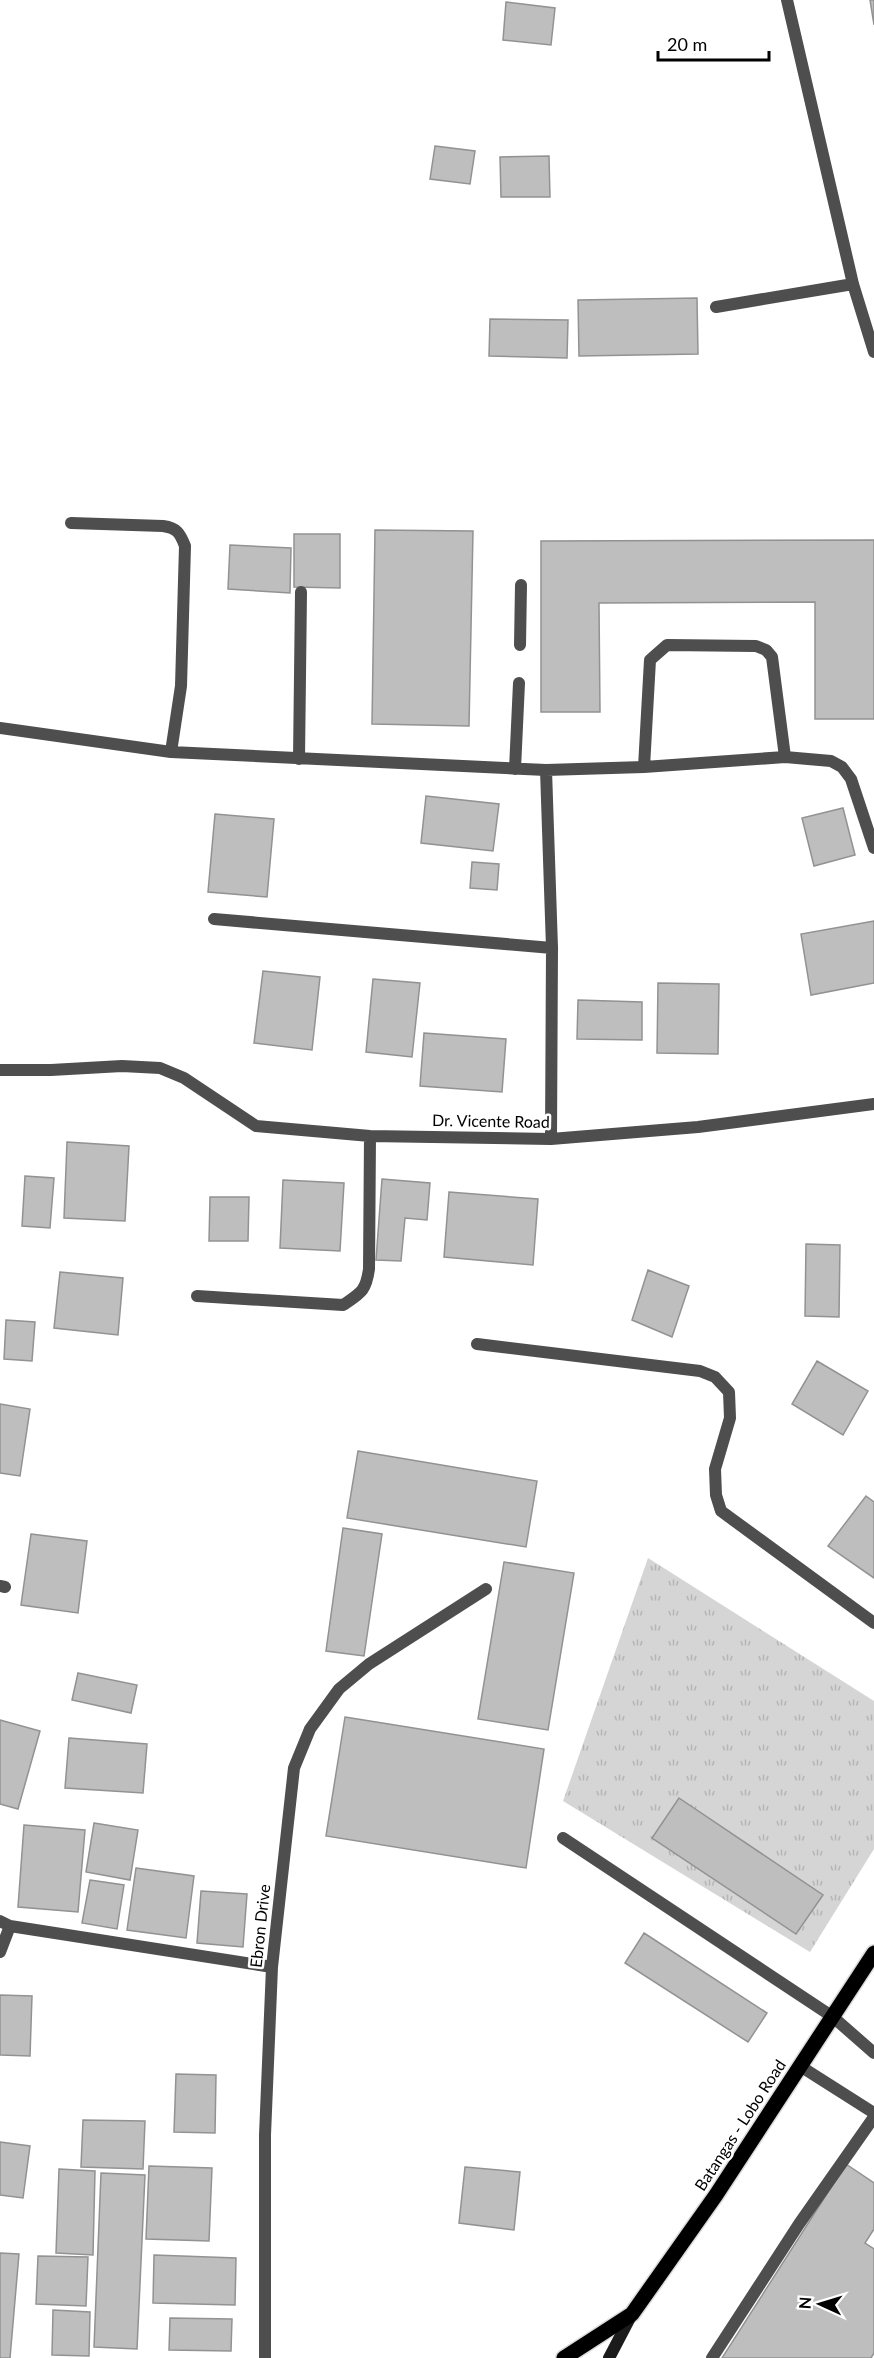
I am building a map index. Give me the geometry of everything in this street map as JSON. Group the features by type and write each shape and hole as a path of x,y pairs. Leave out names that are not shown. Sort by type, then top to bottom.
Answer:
{"main road":[{"name":"Batangas - Lobo Road","path":"632,2314 716,2195 874,1953"},
{"path":"564,2358 632,2314"},
{"path":"609,2358 632,2314"}],"street":[{"path":"788,0 853,284 874,352"},
{"path":"716,307 853,284"},
{"path":"71,524 163,526 172,528 180,534 185,546 181,686 171,752"},
{"path":"520,645 521,585"},
{"path":"299,759 301,592"},
{"path":"644,767 650,660 668,645 756,646 766,650 772,657 785,758"},
{"path":"515,769 519,683"},
{"path":"0,728 171,752 515,769 644,767 785,758 831,761 842,767 851,779 874,848"},
{"path":"546,770 552,948 551,1139"},
{"path":"214,919 552,948"},
{"name":"Dr. Vicente Road","path":"0,1070 60,1070 122,1066 160,1068 184,1078 256,1126 370,1136 551,1139 698,1127 874,1104"},
{"path":"197,1296 343,1305 358,1295 367,1285 369,1269 370,1136"},
{"path":"477,1344 700,1371 715,1377 729,1392 730,1418 715,1469 716,1495 721,1511 874,1623"},
{"name":"Ebron Drive","path":"265,2358 265,2135 272,1967 294,1768 310,1729 339,1689 369,1664 486,1589"},
{"path":"563,1838 833,2017 874,2053"},
{"path":"0,1952 5,1923 272,1967"},
{"path":"712,2358 799,2224 874,2115 800,2066"}],"green space":[{"path":"648,1558 874,1701 874,1849 810,1952 563,1801"}],"building":[{"path":"870,0 874,0 874,25"},
{"path":"506,2 555,8 551,45 503,40"},
{"path":"435,146 475,151 470,184 430,179"},
{"path":"549,156 550,197 501,197 500,157"},
{"path":"697,298 698,354 579,356 578,300"},
{"path":"490,319 568,320 567,358 489,356"},
{"path":"375,530 473,531 469,726 372,724"},
{"path":"294,534 340,534 340,588 294,587"},
{"path":"874,540 874,719 815,719 815,602 599,603 600,712 541,712 541,541"},
{"path":"230,545 291,548 290,593 228,589"},
{"path":"426,796 499,804 493,851 421,843"},
{"path":"843,808 855,855 814,866 802,818"},
{"path":"215,814 274,819 267,897 208,892"},
{"path":"472,862 499,864 497,890 470,888"},
{"path":"874,921 874,983 811,995 801,934"},
{"path":"263,971 320,977 312,1050 254,1043"},
{"path":"373,979 420,983 412,1057 366,1052"},
{"path":"658,983 719,984 718,1054 657,1053"},
{"path":"578,1000 642,1002 642,1040 577,1039"},
{"path":"424,1033 506,1039 502,1092 420,1086"},
{"path":"67,1142 129,1146 125,1221 64,1218"},
{"path":"25,1176 54,1178 50,1228 22,1226"},
{"path":"382,1179 430,1183 427,1220 405,1218 401,1261 376,1260"},
{"path":"283,1180 344,1183 340,1251 280,1248"},
{"path":"449,1192 538,1199 533,1265 444,1257"},
{"path":"210,1197 249,1197 248,1241 209,1241"},
{"path":"806,1244 840,1245 839,1317 805,1316"},
{"path":"648,1270 689,1286 672,1337 632,1320"},
{"path":"60,1272 123,1278 118,1335 54,1328"},
{"path":"6,1320 35,1322 32,1361 4,1359"},
{"path":"817,1361 868,1391 843,1435 792,1404"},
{"path":"0,1404 30,1409 20,1476 0,1473"},
{"path":"358,1451 537,1481 526,1547 347,1518"},
{"path":"866,1496 874,1502 874,1578 828,1546"},
{"path":"343,1528 382,1534 364,1656 326,1651"},
{"path":"31,1534 87,1541 78,1613 21,1605"},
{"path":"504,1562 574,1573 548,1730 478,1719"},
{"path":"78,1673 137,1685 131,1713 72,1700"},
{"path":"345,1717 544,1749 526,1868 326,1836"},
{"path":"0,1720 40,1731 18,1809 0,1804"},
{"path":"69,1738 147,1744 143,1793 65,1788"},
{"path":"679,1798 823,1895 796,1934 652,1838"},
{"path":"94,1823 138,1830 130,1880 86,1872"},
{"path":"24,1825 85,1830 78,1912 18,1907"},
{"path":"136,1868 194,1876 186,1938 127,1930"},
{"path":"90,1880 124,1885 117,1929 82,1923"},
{"path":"201,1891 247,1894 243,1947 197,1943"},
{"path":"644,1933 767,2013 748,2042 625,1963"},
{"path":"0,1995 32,1996 30,2056 0,2055"},
{"path":"176,2074 216,2075 215,2133 174,2132"},
{"path":"83,2120 145,2121 143,2169 81,2167"},
{"path":"0,2142 30,2146 23,2198 0,2195"},
{"path":"846,2164 874,2183 874,2229 865,2243 874,2249 874,2353 871,2358 722,2358"},
{"path":"149,2166 212,2168 209,2241 146,2239"},
{"path":"465,2167 520,2172 514,2230 459,2223"},
{"path":"59,2169 95,2171 93,2255 56,2253"},
{"path":"101,2173 145,2175 137,2349 94,2347"},
{"path":"0,2253 19,2254 10,2358 0,2358"},
{"path":"154,2255 236,2258 235,2305 153,2303"},
{"path":"38,2256 88,2257 86,2306 36,2304"},
{"path":"53,2310 90,2312 89,2356 52,2355"},
{"path":"170,2318 232,2319 231,2351 169,2350"}]}
